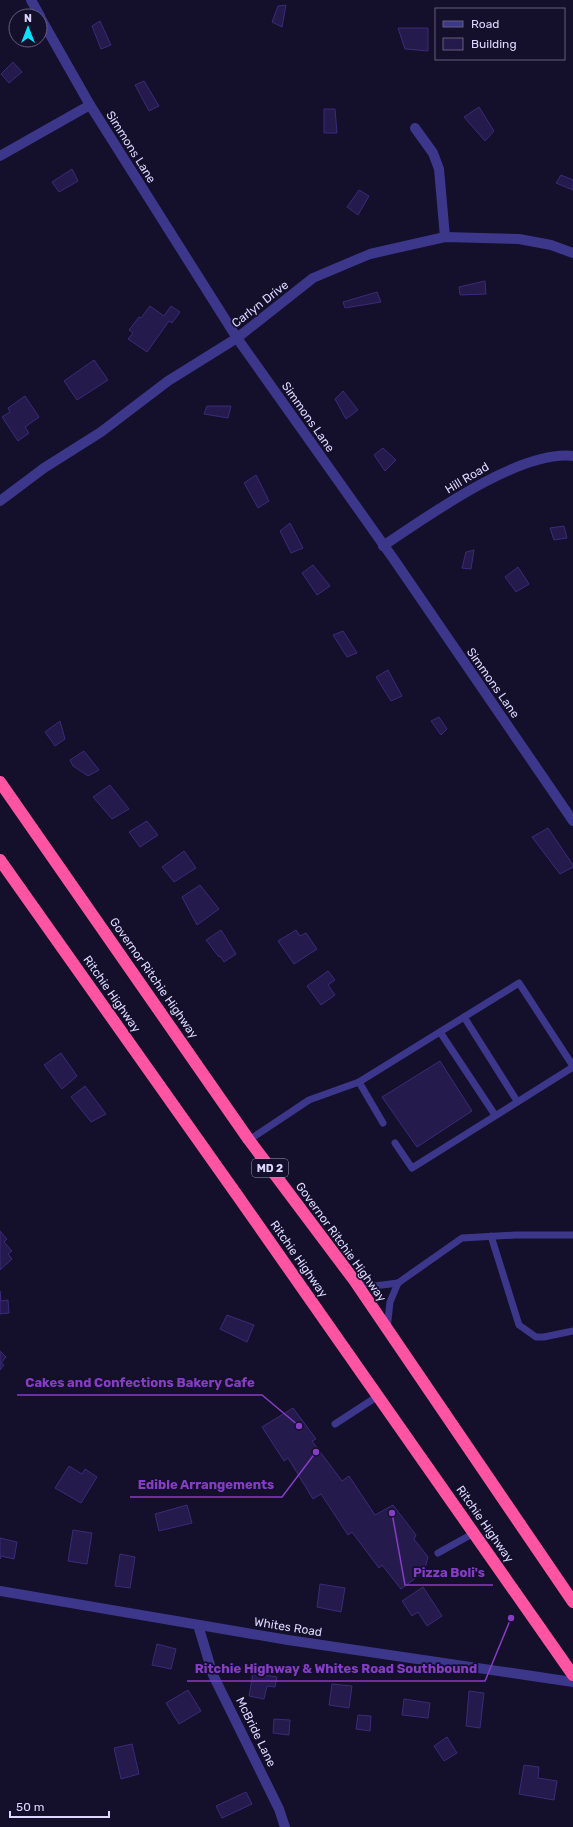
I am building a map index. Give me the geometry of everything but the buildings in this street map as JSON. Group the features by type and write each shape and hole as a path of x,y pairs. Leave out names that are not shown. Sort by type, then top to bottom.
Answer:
{"highway":[{"name":"Governor Ritchie Highway","path":"0,782 249,1140 354,1280 573,1602"},
{"name":"Ritchie Highway","path":"0,860 573,1675"}],"street":[{"name":"Simmons Lane","path":"48,30 90,106 236,338 384,546 573,821"},
{"path":"0,156 90,106"},
{"path":"415,128 433,153 439,169 445,237"},
{"name":"Carlyn Drive","path":"0,501 44,468 101,432 168,381 236,338 313,278 370,254 445,237 519,239 551,245 573,253"},
{"name":"Hill Road","path":"384,546 420,521 502,472 546,458 573,456"},
{"name":"Whites Road","path":"0,1591 198,1625 573,1682"},
{"name":"McBride Lane","path":"198,1625 213,1674 279,1809 285,1827"}],"lane":[{"path":"249,1140 309,1100 359,1082 519,983 573,1066 412,1168 395,1143"},
{"path":"464,1017 520,1099"},
{"path":"440,1032 495,1115"},
{"path":"359,1082 383,1123"},
{"path":"354,1280 374,1286 398,1283 462,1238 491,1236 573,1235"},
{"path":"491,1236 519,1325 536,1337 544,1337 573,1331"},
{"path":"387,1330 390,1302 398,1283"},
{"path":"336,1424 378,1396"},
{"path":"438,1554 474,1533"}],"place":[{"name":"Cakes and Confections Bakery Cafe","path":"299,1426"},
{"name":"Edible Arrangements","path":"316,1452"},
{"name":"Pizza Boli's","path":"392,1513"},
{"name":"Ritchie Highway & Whites Road Southbound","path":"511,1618"}]}
